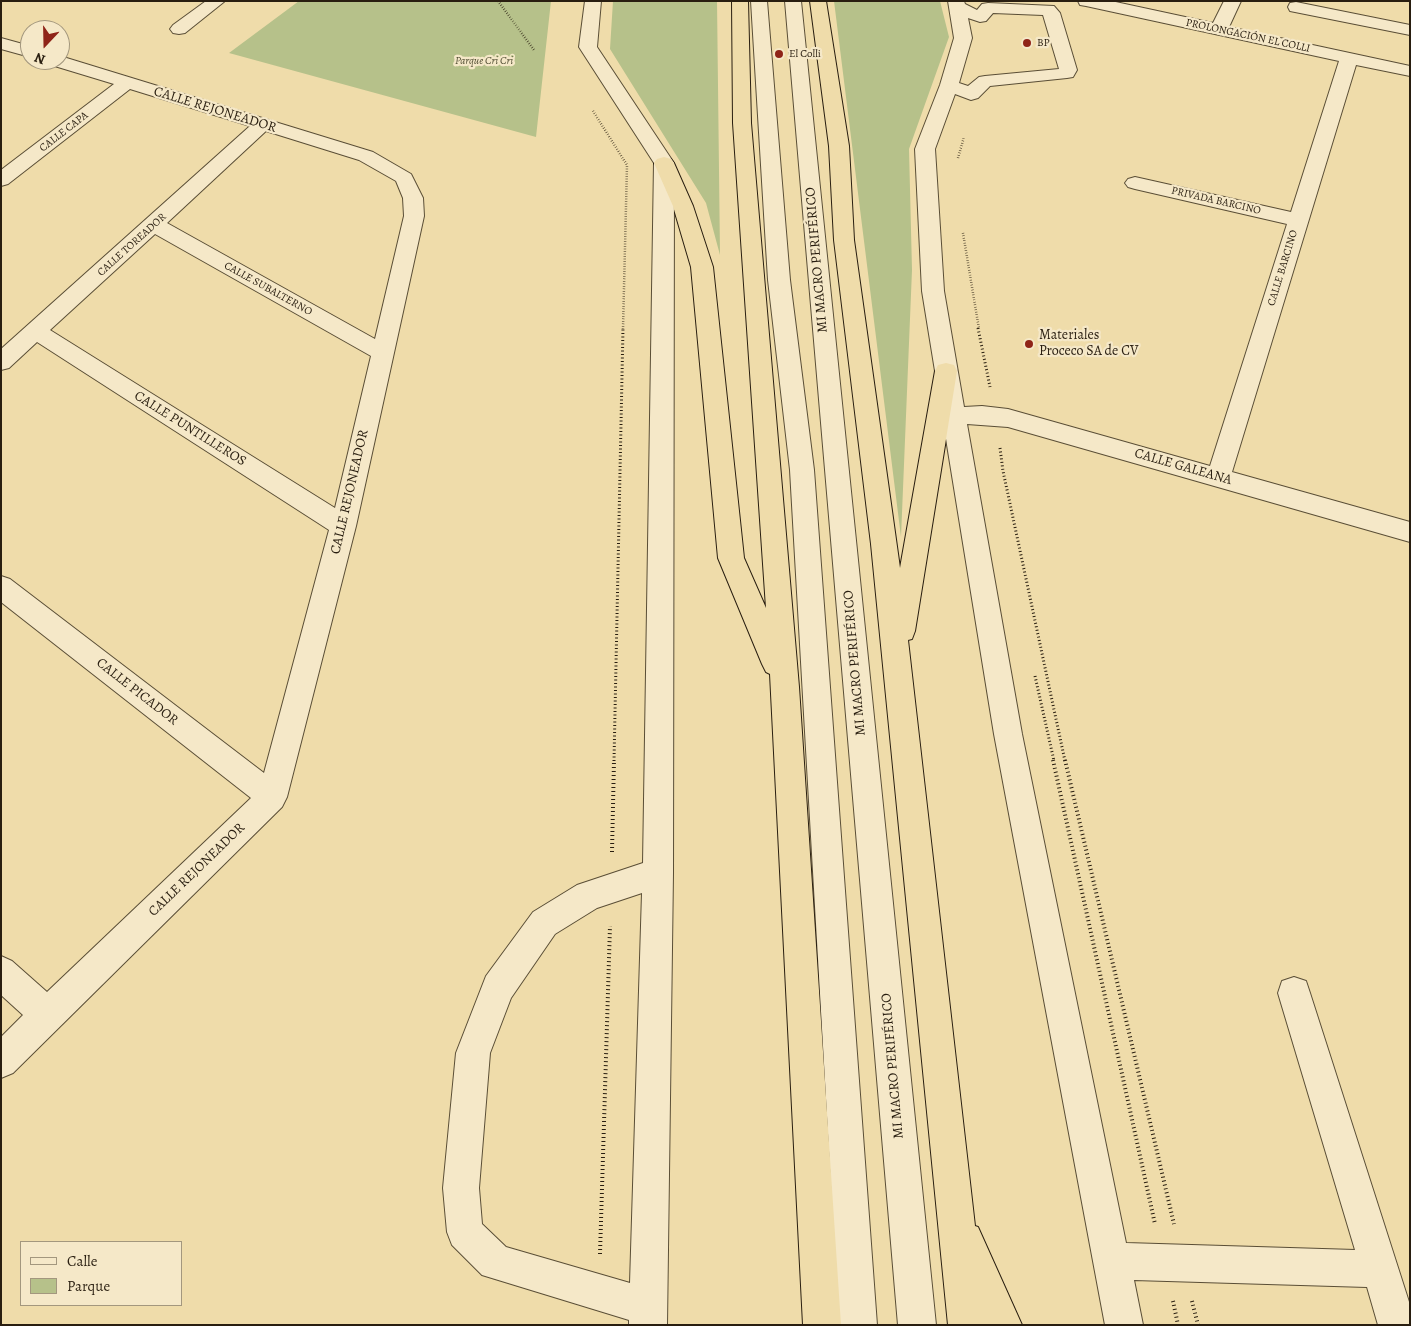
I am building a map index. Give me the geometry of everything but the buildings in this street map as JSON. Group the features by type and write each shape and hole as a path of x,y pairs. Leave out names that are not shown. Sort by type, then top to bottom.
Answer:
{"highway":[{"path":"740,1 742,123 785,687 822,1325"},
{"path":"818,1 839,146 844,240 884,544 967,1325"},
{"path":"664,163 683,206 702,267 704,305 732,558 785,687"},
{"path":"896,664 946,371"},
{"path":"955,1218 1004,1325"}],"street":[{"path":"179,29 217,1"},
{"path":"593,1 588,47 664,163 658,873 648,1316 598,1291 495,1262 464,1232 461,1188 473,1053 498,988 544,923 588,896 658,873"},
{"path":"759,1 779,280 802,470 858,1325"},
{"name":"MI MACRO PERIFÉRICO","path":"793,1 917,1325"},
{"name":"PROLONGACIÓN EL COLLI","path":"1086,1 1410,71"},
{"path":"1219,29 1233,1"},
{"path":"949,85 971,94 985,81 1061,74 1068,70 1051,13 1048,10 988,8 980,17 957,4"},
{"path":"957,4 963,38 949,85 925,150 933,291 1008,734 1113,1261 1124,1325"},
{"path":"1296,7 1410,30"},
{"path":"1,43 20,49"},
{"name":"CALLE BARCINO","path":"1218,478 1349,58"},
{"name":"CALLE REJONEADOR","path":"1,1061 272,798 343,526 381,352 414,216 413,198 404,178 387,166 366,156 262,126 70,65"},
{"name":"CALLE CAPA","path":"1,180 127,83"},
{"name":"CALLE TOREADOR","path":"1,362 155,225 262,126"},
{"name":"PRIVADA BARCINO","path":"1135,183 1298,220"},
{"name":"CALLE SUBALTERNO","path":"155,225 381,352"},
{"name":"CALLE PUNTILLEROS","path":"36,331 343,526"},
{"name":"CALLE GALEANA","path":"954,416 995,416 1008,418 1410,532"},
{"name":"CALLE PICADOR","path":"1,587 272,798"},
{"path":"1,972 47,1015"},
{"path":"1294,993 1397,1325"},
{"path":"1113,1261 1380,1270"}],"path":[{"path":"498,1 534,50"},
{"path":"590,106 627,165 605,1128 598,1291"},
{"path":"957,161 964,136"},
{"path":"962,227 972,296 995,416 1003,471 1174,1264 1178,1325"},
{"path":"1034,672 1174,1264 1198,1325"}],"green space":[{"name":"Parque Cri Cri","path":"299,1 551,1 536,137 229,53"},
{"path":"613,1 717,1 720,255 706,203 610,49"},
{"path":"834,1 940,1 949,37 909,149 912,270 901,537"}],"place":[{"name":"BP","path":"1027,43"},
{"name":"El Colli","path":"779,54"},
{"name":"Materiales Proceco SA de CV","path":"1029,344"}]}
